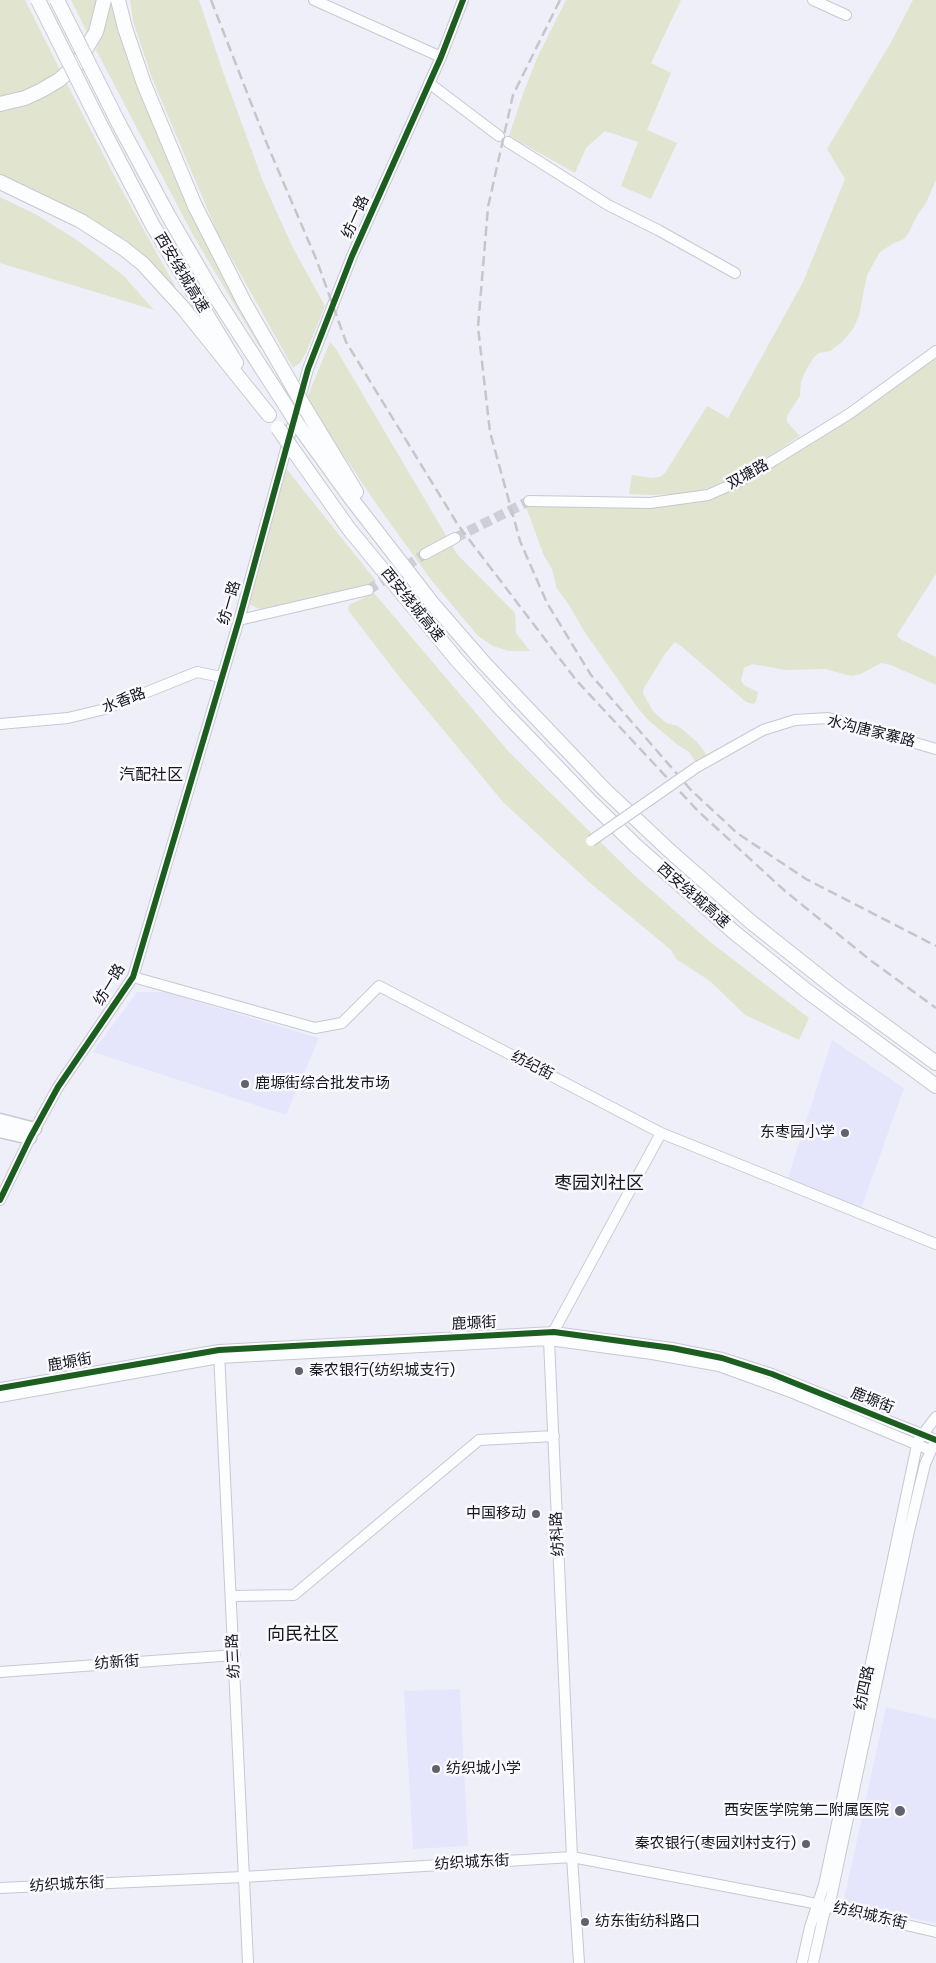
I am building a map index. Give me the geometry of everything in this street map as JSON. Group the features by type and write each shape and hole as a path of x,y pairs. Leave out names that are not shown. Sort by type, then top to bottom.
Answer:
{"highway":[{"name":"西安绕城高速","path":"38,0 104,132 158,234 198,303 269,415 349,529 457,660 503,711 636,846 742,939 814,996 936,1086"},
{"name":"西安绕城高速","path":"58,0 119,124 168,215 215,296 298,425 403,567 485,664 561,745 644,828 802,964 936,1063"},
{"path":"0,104 25,98 42,90 70,70 82,58 92,41 99,23 104,0"},
{"path":"118,0 125,28 144,84 195,206 244,302 304,408 403,567"},
{"path":"0,182 56,208 91,227 143,264 183,308 269,415"}],"main road":[{"path":"0,1120 32,1134"},
{"path":"0,1130 32,1134"}],"street":[{"path":"314,0 441,57"},
{"name":"纺一路","path":"0,1200 32,1134 58,1087 133,977 239,620 308,369 352,256 441,57 463,0"},
{"path":"813,0 846,15"},
{"path":"429,83 499,136"},
{"path":"508,142 608,205 658,230 735,273"},
{"name":"双塘路","path":"529,501 650,503 708,496 742,480 849,414 936,351"},
{"path":"425,554 455,538"},
{"path":"239,620 368,590"},
{"name":"水香路","path":"0,724 68,718 105,709 197,672 221,677"},
{"name":"水香路","path":"0,718 24,722"},
{"name":"水沟唐家寨路","path":"591,841 697,767 763,730 795,720 828,718 936,749"},
{"name":"纺纪街","path":"133,977 315,1028 342,1023 379,986 661,1133 936,1244"},
{"path":"552,1336 661,1133"},
{"name":"鹿塬街","path":"552,1336 719,1366 796,1394 930,1450"},
{"name":"鹿塬街","path":"0,1388 219,1354 552,1336 672,1348 722,1358 772,1374 936,1440"},
{"name":"纺科路","path":"552,1336 554,1436 572,1857 579,1963"},
{"name":"鹿塬街","path":"0,1397 219,1354"},
{"name":"纺三路","path":"219,1354 248,1963"},
{"name":"纺四路","path":"802,1963 810,1926 826,1876 917,1445 922,1434 936,1417"},
{"path":"231,1596 294,1595 479,1440 554,1436"},
{"name":"纺四路","path":"814,1963 909,1531 925,1464 936,1440"},
{"name":"纺新街","path":"0,1672 234,1655"},
{"name":"纺织城东街","path":"0,1888 243,1877 572,1857 828,1906 936,1932"}],"shaded area":[{"name":"鹿塬街综合批发市场","path":"137,992 164,992 319,1038 286,1115 93,1052"},
{"name":"东枣园小学","path":"832,1040 904,1088 861,1209 788,1178"},
{"name":"纺织城小学","path":"460,1689 468,1846 413,1849 404,1691"},
{"name":"西安医学院第二附属医院","path":"886,1707 936,1719 936,1923 843,1904"}],"green space":[{"path":"0,0 25,0 60,70 43,85 0,100"},
{"path":"71,0 98,0 88,34"},
{"path":"130,0 199,0 264,184 293,248 325,306 306,353 300,363 293,368 217,232 152,78 133,21"},
{"path":"566,0 681,0 651,63 671,73 647,130 677,143 651,199 621,186 638,142 605,131 586,148 575,173 509,136 537,58"},
{"path":"913,0 936,0 936,180 926,203 908,234 904,239 880,252 867,275 859,316 853,329 842,342 830,351 819,353 814,357 806,370 801,382 800,396 787,416 787,422 800,436 744,473 709,488 694,493 629,494 632,475 653,478 660,477 665,473 707,406 728,418 803,282 845,179 827,149 890,44"},
{"path":"110,2 113,3 263,346 260,348 193,235 96,50 106,25"},
{"path":"65,80 119,185 175,286 171,287 151,266 0,177 0,109"},
{"path":"0,197 37,215 80,242 124,276 154,310 0,263"},
{"path":"330,342 336,349 457,554 515,613 516,633 530,651 509,651 493,646 478,636 432,581 377,505 306,400"},
{"path":"936,352 936,574 897,635 900,639 936,657 936,685 891,665 881,663 861,674 851,676 825,669 786,670 752,664 744,668 741,681 744,685 758,692 756,702 753,704 746,702 675,642 665,654 644,688 643,693 653,711 666,723 678,726 696,741 705,752 706,757 698,763 689,752 648,720 586,634 557,589 552,569 544,556 525,504 676,504 696,502 724,493 767,471"},
{"path":"285,467 376,581 370,587 263,610 248,604"},
{"path":"374,593 509,752 634,875 709,941 809,1018 799,1040 745,1015 710,981 676,959 671,950 589,882 503,802 401,679 348,610 349,605"}],"tunnel":[{"path":"455,538 529,501"},
{"path":"368,590 425,554"}],"railway":[{"path":"211,0 267,144 317,261 346,342 458,525 576,680 698,811 785,891 870,960 936,1008"},
{"path":"560,0 513,95 488,207 478,327 490,432 520,541 547,603 591,675 691,790 737,833 806,879 936,946"}],"cycle path":[{"path":"0,1200 30,1138 58,1087 133,977 239,620 308,369 352,256 441,57 463,0"},
{"path":"0,1388 219,1350 554,1332 672,1348 722,1358 772,1374 936,1440"}],"place":[{"name":"鹿塬街综合批发市场","path":"245,1084"},
{"name":"东枣园小学","path":"845,1133"},
{"name":"秦农银行(纺织城支行)","path":"299,1371"},
{"name":"中国移动","path":"536,1514"},
{"name":"纺织城小学","path":"436,1769"},
{"name":"西安医学院第二附属医院","path":"900,1811"},
{"name":"秦农银行(枣园刘村支行)","path":"806,1844"},
{"name":"纺东街纺科路口","path":"585,1922"}],"district":[{"name":"汽配社区","path":"151,776"},
{"name":"枣园刘社区","path":"599,1184"},
{"name":"向民社区","path":"303,1635"}]}
